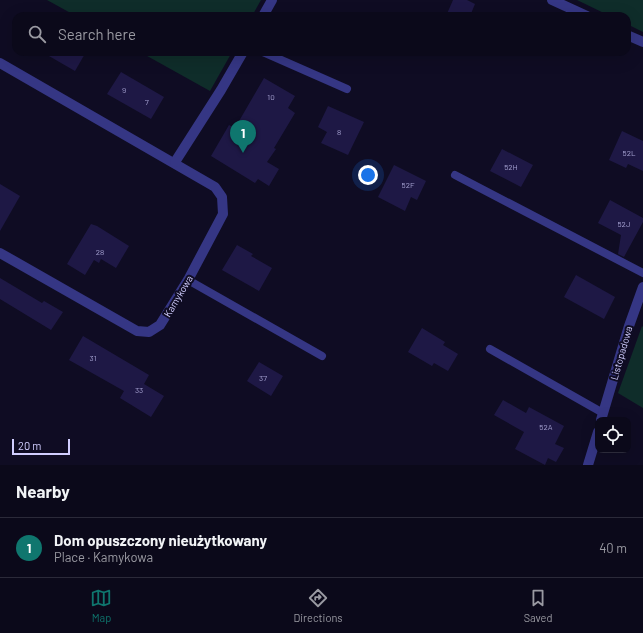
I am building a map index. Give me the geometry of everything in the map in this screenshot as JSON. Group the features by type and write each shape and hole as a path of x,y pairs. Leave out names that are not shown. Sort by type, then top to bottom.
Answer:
{"street":[{"path":"265,12 272,0"},
{"path":"552,0 578,12"},
{"path":"631,37 643,42"},
{"path":"175,162 241,56"},
{"name":"Kamykowa","path":"0,63 175,162 215,187 222,197 223,214 188,280 160,325 149,332 136,331 0,253"},
{"name":"Listopadowa","path":"602,417 629,326 643,287"},
{"path":"588,465 595,442"}],"lane":[{"path":"272,56 347,89"},
{"path":"455,175 643,273"},
{"path":"188,280 322,356"},
{"path":"490,349 602,417"}],"green space":[{"path":"47,0 261,0 254,12 69,12"},
{"path":"577,0 643,0 643,32 631,26 631,12 602,12"},
{"path":"147,56 230,56 210,91"},
{"path":"642,326 643,327 643,408 618,393"}],"building":[{"path":"453,0 467,0 475,4 472,12 448,12"},
{"path":"49,56 84,56 75,71"},
{"path":"121,72 164,97 151,119 107,94"},
{"path":"264,78 295,96 288,108 295,113 274,148 276,149 267,162 279,169 269,186 258,179 255,183 211,156 229,125 235,128"},
{"path":"328,106 364,122 348,155 321,143 327,132 318,127"},
{"path":"622,131 643,141 643,171 628,164 626,168 609,160"},
{"path":"502,149 533,165 521,187 490,171"},
{"path":"394,165 426,181 417,200 411,197 405,211 378,197"},
{"path":"0,184 20,196 0,231"},
{"path":"610,200 643,218 643,222 624,257 618,254 621,235 598,223"},
{"path":"91,224 97,226 129,246 116,268 101,259 99,263 94,260 85,275 67,264"},
{"path":"237,245 253,254 251,256 272,268 259,291 222,270"},
{"path":"576,275 615,297 604,319 564,297"},
{"path":"0,278 42,303 44,301 63,312 51,330 0,299"},
{"path":"422,328 445,342 443,345 458,354 448,371 434,363 432,366 408,352"},
{"path":"83,336 149,375 144,384 164,396 151,417 120,398 124,391 69,360"},
{"path":"259,362 283,376 271,396 247,381"},
{"path":"503,400 526,413 529,407 564,426 555,444 564,448 556,462 548,458 545,465 515,449 524,432 494,415"}],"place":[{"name":"Dom opuszczony nieużytkowany","path":"243,153"}]}
